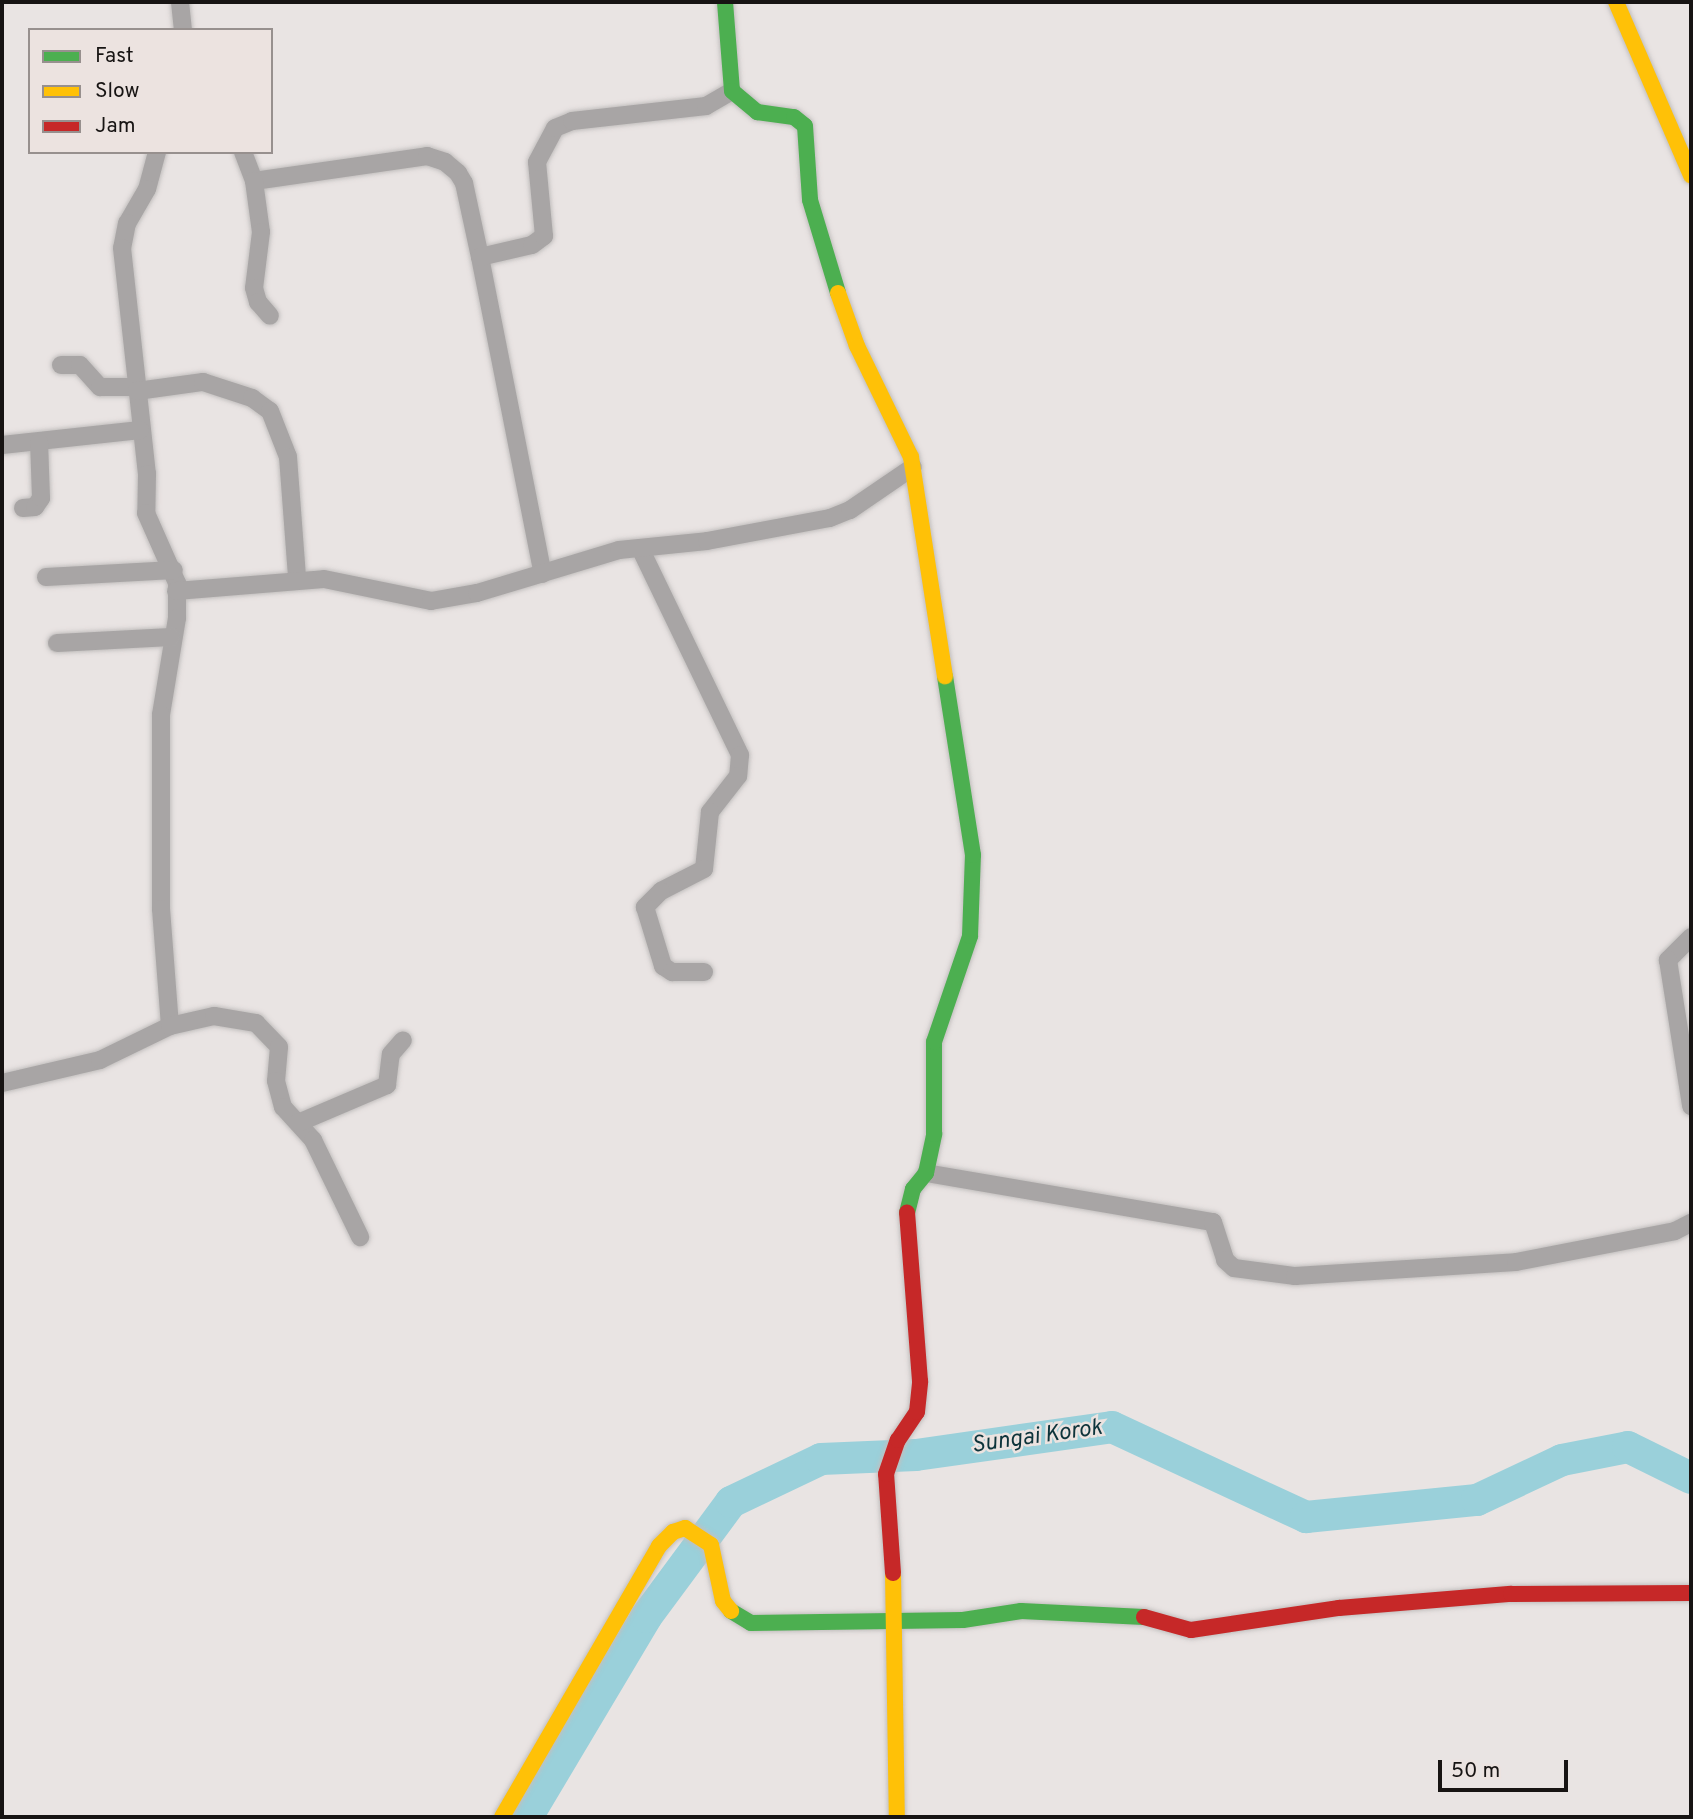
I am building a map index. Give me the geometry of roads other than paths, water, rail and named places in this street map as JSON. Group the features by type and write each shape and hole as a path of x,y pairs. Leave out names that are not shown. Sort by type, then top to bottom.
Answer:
{"street":[{"path":"180,2 183,28"},
{"path":"724,2 732,91 757,112 794,117 805,126 810,200 824,254 857,346 899,427 913,467 973,855 970,936 934,1042 934,1134 926,1173 913,1189 906,1218 919,1400 917,1412 898,1440 886,1474 896,1622 897,1817"},
{"path":"1616,2 1691,175"},
{"path":"480,257 532,246 544,236 537,162 555,128 572,121 706,106 732,91"},
{"path":"156,154 147,190 127,223 122,248 141,430 146,513 174,570 176,591 177,618 161,693 160,858 170,1026"},
{"path":"244,154 254,181 261,232 254,288 258,302 270,316"},
{"path":"254,181 427,156 445,162 464,183 543,574"},
{"path":"61,365 80,365 100,387 137,389 203,382 252,398 270,411 288,457 297,578"},
{"path":"2,445 141,430"},
{"path":"23,508 35,507 41,498 38,442"},
{"path":"176,591 297,578 343,582 431,601 640,548 720,539 830,517 850,510 913,467"},
{"path":"640,548 740,755 738,776 710,812 704,869 661,891 645,907 663,966 672,972 704,972"},
{"path":"46,578 174,570"},
{"path":"57,643 171,637"},
{"path":"1691,937 1668,960 1691,1106"},
{"path":"2,1083 100,1060 170,1026 214,1016 256,1023 279,1047 276,1081 283,1107 313,1140 360,1237"},
{"path":"298,1123 387,1084 391,1054 403,1040"},
{"path":"926,1173 1213,1222 1225,1261 1234,1268 1295,1276 1516,1262 1675,1231 1691,1223"},
{"path":"502,1817 659,1546 673,1532 685,1528 711,1545 723,1601 736,1617 751,1623 963,1620 1021,1611 1138,1616 1191,1630 1339,1608 1511,1594 1612,1590 1691,1594"}],"waterway":[{"name":"Sungai Korok","path":"527,1817 646,1617 731,1502 821,1459 916,1455 1112,1427 1306,1517 1477,1500 1562,1460 1628,1447 1691,1478"}]}
